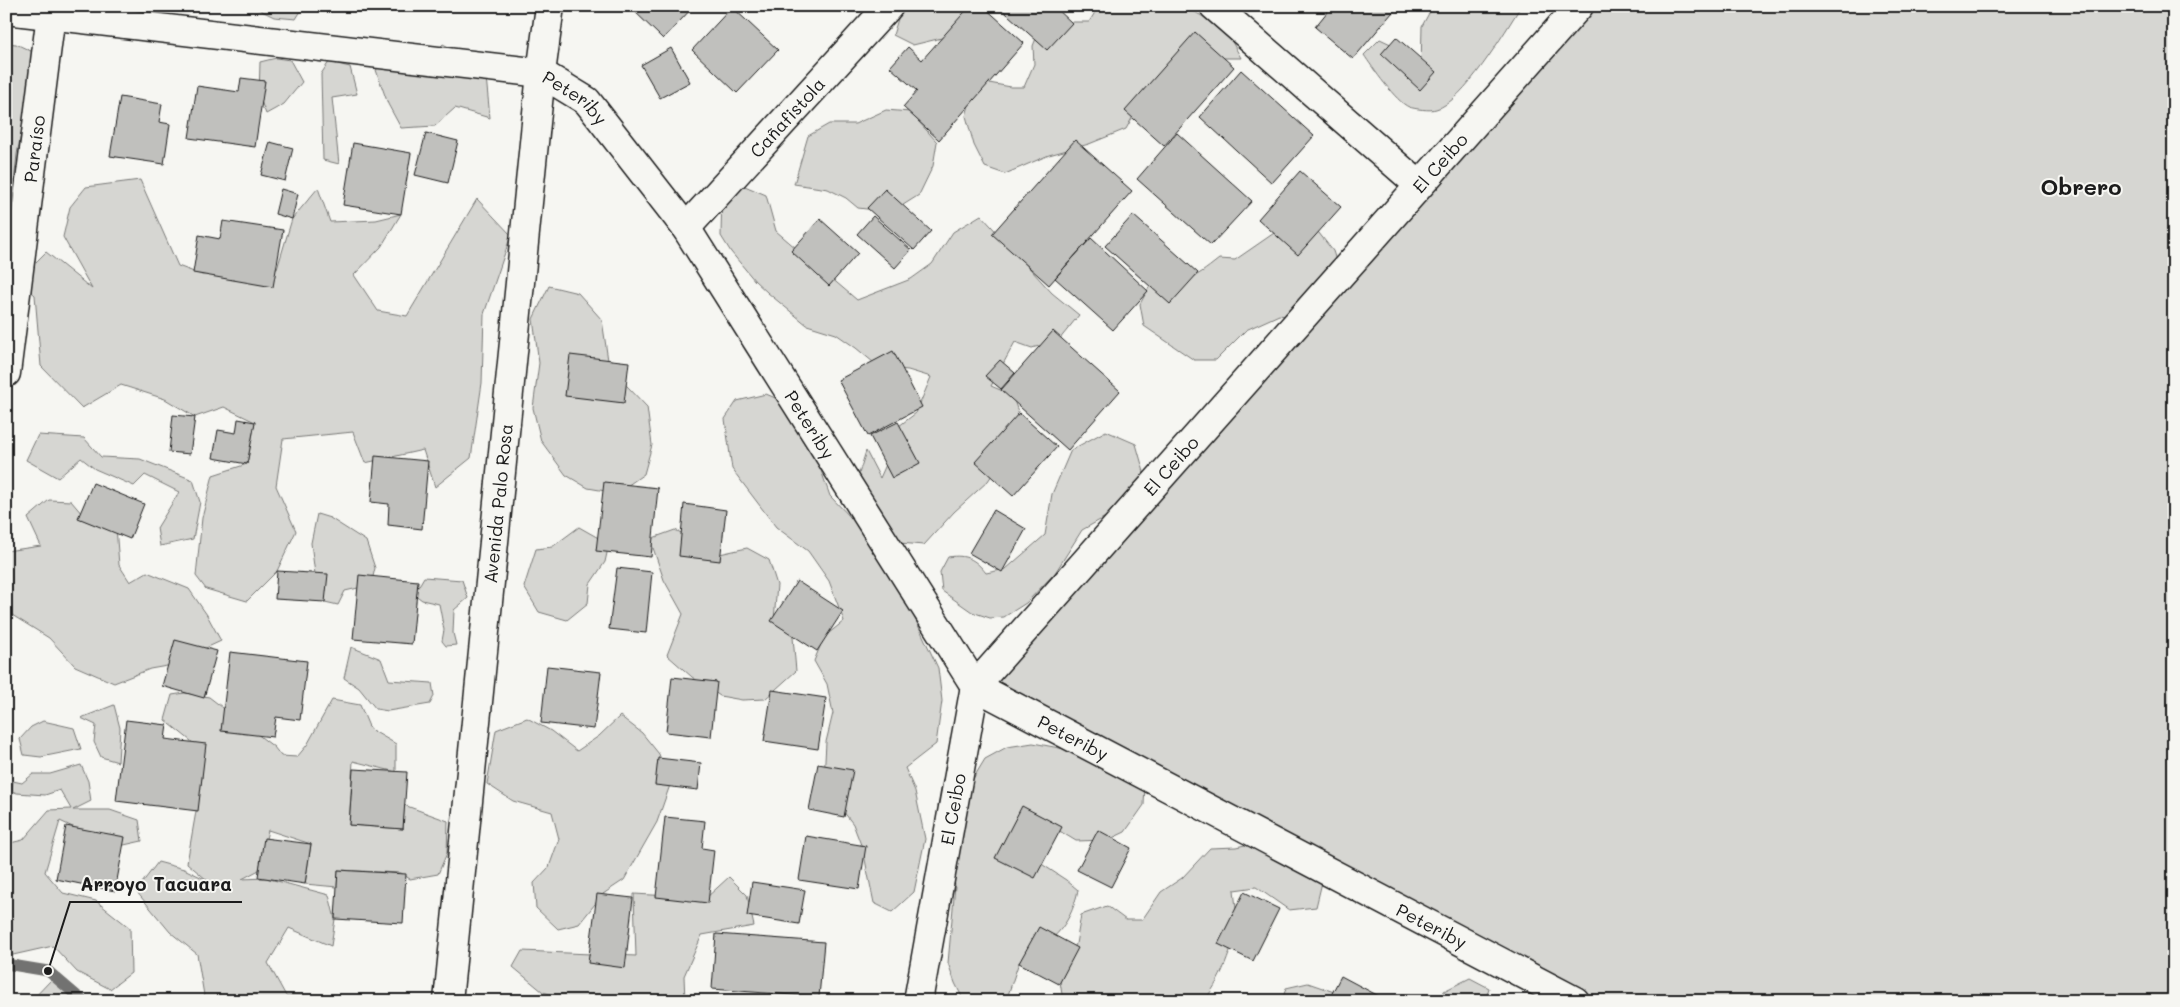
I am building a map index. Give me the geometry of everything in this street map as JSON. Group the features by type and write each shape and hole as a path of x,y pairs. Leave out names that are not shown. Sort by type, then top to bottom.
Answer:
{"street":[{"name":"Avenida Palo Rosa","path":"448,1001 541,73 550,6"},
{"name":"Cañafistola","path":"686,228 889,6"},
{"path":"1214,6 1419,185"},
{"name":"El Ceibo","path":"918,1001 975,686 1579,6"},
{"name":"Peteriby","path":"6,10 541,73 587,101 686,228 975,686 1575,1001"},
{"name":"Paraíso","path":"6,372 51,14"}],"shaded area":[{"path":"252,6 304,6 296,19 274,17"},
{"path":"902,6 977,6 950,36 913,45 893,35"},
{"path":"1099,6 1184,6 1225,29 1241,58 1218,58 1148,89 1126,129 1089,144 1049,155 1005,174 985,167 974,145 966,116 974,88 989,83 1024,87 1034,64 1033,46 1040,28 1057,22 1089,22"},
{"path":"1433,6 1521,6 1495,48 1459,94 1447,104 1430,110 1409,107 1404,104 1385,84 1364,55 1380,39 1397,47 1421,68 1422,26"},
{"path":"1579,6 2174,6 2174,1001 1575,1001 1325,870 1316,907 1289,910 1256,887 1234,890 1236,918 1233,942 1215,985 1203,1001 1063,1001 1059,975 1076,944 1081,915 1107,906 1126,920 1142,920 1161,892 1182,878 1210,848 1236,847 1267,840 1145,785 1144,805 1125,832 1108,840 1076,841 1053,827 1040,863 1078,890 1070,915 1050,941 1019,962 1006,1001 964,1001 948,963 955,886 951,856 968,787 985,759 1007,747 1033,743 1091,754 975,686 1300,318 1279,315 1246,330 1216,360 1194,360 1144,326 1140,304 1153,280 1182,280 1195,276 1219,259 1235,260 1293,220 1315,228 1333,251 1340,273"},
{"path":"6,43 16,44 33,52 48,97 24,120 17,154 12,202 6,206"},
{"path":"443,44 485,66 490,118 455,108 435,126 401,128 388,104 376,70 394,55 420,70"},
{"path":"276,58 290,60 302,82 284,104 266,114 259,96 260,62"},
{"path":"329,62 350,67 357,94 332,98 339,164 323,160 321,74"},
{"path":"886,110 910,112 937,142 933,166 919,195 892,212 858,208 846,198 828,189 794,184 808,136 829,124 855,124"},
{"path":"140,180 178,266 202,275 277,269 292,219 318,188 330,222 376,220 401,214 381,247 354,275 378,311 407,316 477,199 511,235 484,314 482,383 471,458 435,487 423,450 365,463 353,432 283,439 276,486 296,531 277,571 247,601 206,589 196,576 202,518 213,475 247,464 255,422 224,407 195,417 165,399 121,385 82,408 41,366 35,295 18,280 46,252 92,289 63,237 70,207 86,187"},
{"path":"733,181 766,195 776,231 857,300 911,279 932,264 953,232 981,215 1052,293 1079,315 1059,340 1032,348 1015,342 991,386 1012,395 1020,417 1013,443 988,481 954,512 924,545 899,543 858,477 866,451 880,478 893,449 899,426 916,413 931,377 908,370 879,367 836,334 807,325 755,281 731,252 721,236 722,189"},
{"path":"549,286 578,293 602,320 609,367 647,407 652,445 644,474 617,493 588,488 566,475 541,441 533,408 539,363 533,319"},
{"path":"766,394 799,408 830,496 884,552 938,668 942,701 936,744 905,768 915,791 925,839 914,892 892,912 874,903 863,850 853,824 824,780 826,742 833,713 827,684 814,661 824,637 844,621 829,581 808,551 776,527 732,469 725,419 737,401"},
{"path":"1106,431 1136,444 1144,472 1118,510 1082,530 1055,573 1026,603 1004,617 990,618 972,612 942,591 940,572 948,557 960,556 970,559 978,564 986,573 1006,569 1045,535 1052,494 1071,450"},
{"path":"38,435 84,438 101,457 140,459 193,480 200,502 193,539 160,546 157,528 179,492 145,475 134,486 95,469 81,458 58,478 26,460"},
{"path":"49,500 71,501 88,521 116,527 119,565 130,582 147,572 189,589 207,615 221,641 167,666 150,669 114,683 75,666 49,638 12,615 6,608 6,551 41,546 28,518"},
{"path":"317,514 330,518 366,541 375,568 371,585 345,591 338,605 325,602 315,574 311,543"},
{"path":"579,527 609,544 605,562 590,584 588,603 567,620 539,612 524,587 536,549 552,547"},
{"path":"675,530 690,537 715,555 747,548 769,560 777,585 774,620 792,626 796,671 765,699 742,700 720,696 692,677 667,655 683,614 664,580 650,539"},
{"path":"424,577 462,580 468,598 454,610 453,633 456,645 446,646 442,641 444,630 439,604 422,600 414,594"},
{"path":"351,647 381,659 389,680 432,683 434,696 430,704 388,711 376,709 359,688 344,678"},
{"path":"185,693 209,697 274,747 281,756 297,757 307,745 332,700 360,705 370,729 396,744 396,772 353,761 349,825 403,829 404,805 448,821 447,853 438,874 410,879 401,873 338,870 337,887 305,884 311,844 268,830 259,870 242,879 266,878 329,895 335,919 331,946 289,928 268,963 286,996 330,995 368,1001 205,1001 197,954 170,932 136,891 158,862 184,869 207,880 187,863 202,777 191,741 165,720 172,695"},
{"path":"114,705 120,728 118,762 101,757 94,742 96,725 81,718"},
{"path":"620,716 642,733 659,754 670,785 657,822 624,880 603,894 579,924 558,929 536,908 534,883 549,867 559,839 552,812 513,801 487,784 496,730 527,718 551,731 577,751 599,736"},
{"path":"43,721 74,728 81,749 41,757 24,755 20,739 31,727"},
{"path":"81,765 88,781 91,801 73,810 110,810 139,820 142,841 115,847 60,821 45,872 63,893 96,901 130,928 131,973 110,989 77,972 53,946 13,955 6,954 6,844 23,840 49,810 71,809 60,790 45,795 17,793 12,791 13,781 22,783 33,774 50,774"},
{"path":"729,877 747,895 754,926 702,935 684,976 685,1001 574,1001 543,992 513,967 522,951 636,956 634,894 706,898"},
{"path":"1470,978 1489,988 1485,1001 1441,1001 1444,991"},
{"path":"51,980 72,991 77,1001 31,1001"},
{"path":"1308,983 1337,993 1328,1001 1282,1001 1286,988"}],"building":[{"path":"629,6 694,6 663,39"},
{"path":"970,6 983,6 1024,43 939,140 903,107 917,91 890,67 908,47 922,60"},
{"path":"998,6 1054,6 1072,23 1047,50"},
{"path":"1332,6 1398,6 1353,59 1315,27"},
{"path":"732,7 778,50 737,93 692,50"},
{"path":"1195,32 1234,67 1164,146 1125,111"},
{"path":"1396,37 1436,72 1420,90 1381,54"},
{"path":"671,48 690,82 660,98 641,65"},
{"path":"1241,70 1314,136 1272,183 1200,117"},
{"path":"241,78 265,81 255,147 189,138 197,86 239,92"},
{"path":"120,97 162,104 159,122 170,124 164,164 110,156"},
{"path":"426,133 458,141 448,183 415,175"},
{"path":"1177,133 1252,201 1211,245 1137,179"},
{"path":"1075,140 1132,191 1049,285 992,234"},
{"path":"270,142 293,148 285,181 261,175"},
{"path":"353,143 411,153 401,214 343,205"},
{"path":"1300,171 1341,207 1298,255 1258,219"},
{"path":"281,189 298,194 292,219 275,214"},
{"path":"885,189 931,231 914,250 867,208"},
{"path":"1133,215 1198,273 1170,304 1105,246"},
{"path":"873,216 911,250 895,268 857,234"},
{"path":"820,219 858,253 829,286 791,251"},
{"path":"223,221 283,230 273,287 193,273 199,235 220,239"},
{"path":"1091,238 1148,291 1113,330 1055,278"},
{"path":"1053,331 1120,391 1068,450 1001,390"},
{"path":"893,351 922,407 868,436 838,380"},
{"path":"570,355 629,362 624,403 565,396"},
{"path":"1000,360 1015,373 1001,389 985,376"},
{"path":"1019,413 1057,447 1013,496 975,462"},
{"path":"173,415 195,417 190,454 169,452"},
{"path":"238,419 255,422 247,464 213,458 218,430 236,433"},
{"path":"898,422 920,463 892,478 870,436"},
{"path":"375,456 428,461 422,529 388,525 389,504 371,502"},
{"path":"604,482 658,488 651,557 596,551"},
{"path":"93,483 144,504 130,539 78,518"},
{"path":"684,504 726,510 720,561 679,556"},
{"path":"994,510 1026,529 1002,572 969,553"},
{"path":"617,568 652,572 646,633 609,629"},
{"path":"277,571 328,574 325,602 275,599"},
{"path":"359,575 418,581 412,644 353,639"},
{"path":"797,581 843,611 817,651 771,621"},
{"path":"175,640 217,651 204,698 162,686"},
{"path":"230,652 307,661 300,720 276,717 273,737 221,731"},
{"path":"547,666 601,672 594,729 541,723"},
{"path":"672,677 717,682 711,737 666,732"},
{"path":"772,690 826,698 818,749 764,741"},
{"path":"126,720 167,725 165,739 206,744 198,811 116,801"},
{"path":"658,758 701,763 698,790 655,785"},
{"path":"818,764 853,770 844,817 809,810"},
{"path":"353,769 407,772 403,829 349,825"},
{"path":"1022,806 1062,827 1035,878 995,858"},
{"path":"665,817 705,821 702,848 714,850 708,903 656,897"},
{"path":"66,826 125,837 115,891 56,879"},
{"path":"1098,830 1131,848 1111,887 1077,870"},
{"path":"806,836 866,846 859,889 799,880"},
{"path":"264,838 311,844 305,884 258,877"},
{"path":"338,870 406,874 403,923 335,919"},
{"path":"752,882 805,890 799,924 747,916"},
{"path":"1244,892 1279,909 1253,961 1218,944"},
{"path":"597,894 633,898 625,968 588,963"},
{"path":"1039,927 1078,948 1059,984 1019,963"},
{"path":"716,934 824,942 819,997 712,989"},
{"path":"1341,976 1388,1001 1328,1001"},
{"path":"534,996 572,1001 534,1001"}],"waterway":[{"path":"6,964 48,971 83,1001"}],"place":[{"name":"Arroyo Tacuara","path":"48,971"}],"district":[{"name":"Obrero","path":"2081,186"}]}
